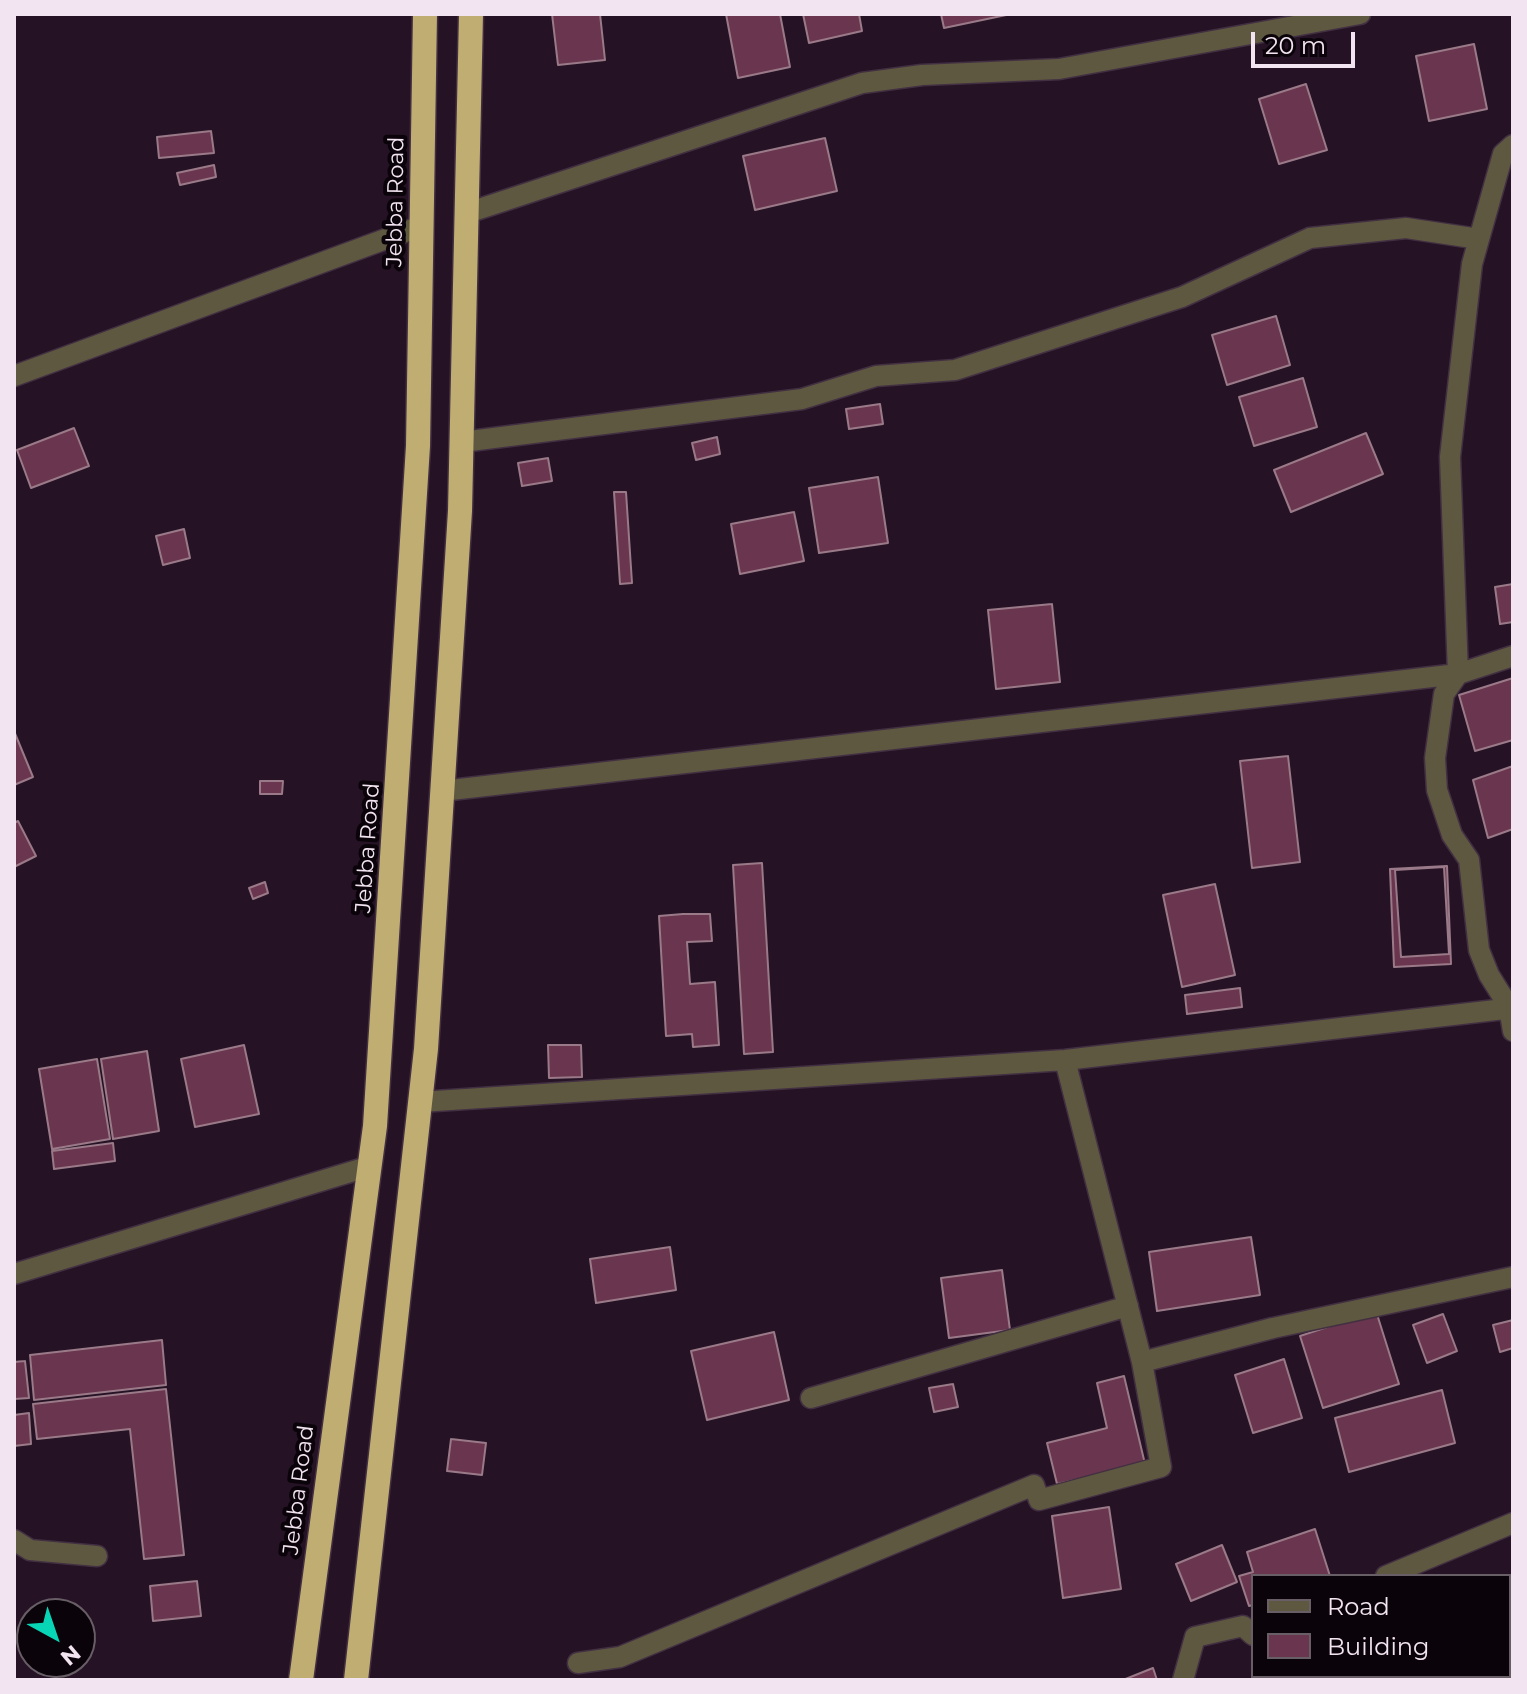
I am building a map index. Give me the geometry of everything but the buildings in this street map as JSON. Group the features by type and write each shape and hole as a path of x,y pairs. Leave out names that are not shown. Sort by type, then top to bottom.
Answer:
{"highway":[{"name":"Jebba Road","path":"301,1680 376,1110 418,446 425,14"},
{"path":"356,1680 420,1102 442,791 462,442 471,14"}],"street":[{"path":"467,213 862,83 922,75 1059,69 1360,14"},
{"path":"1513,145 1503,154 1472,264 1450,457 1458,674 1444,694 1435,758 1437,790 1452,835 1469,860 1479,950 1489,975 1511,1008 1513,1031"},
{"path":"14,376 421,226"},
{"path":"462,442 802,399 876,376 955,370 1182,297 1310,238 1406,228 1479,239"},
{"path":"442,791 1458,674 1513,656"},
{"path":"420,1102 1065,1060 1511,1008"},
{"path":"578,1663 620,1657 1034,1485 1039,1500 1161,1467 1142,1362 1065,1060"},
{"path":"14,1264 14,1274 367,1167"},
{"path":"1142,1362 1273,1328 1513,1277"},
{"path":"811,1398 1128,1306"},
{"path":"1391,1574 1513,1523"},
{"path":"14,1540 30,1550 97,1556"},
{"path":"1183,1680 1195,1637 1243,1626 1251,1633"}]}
